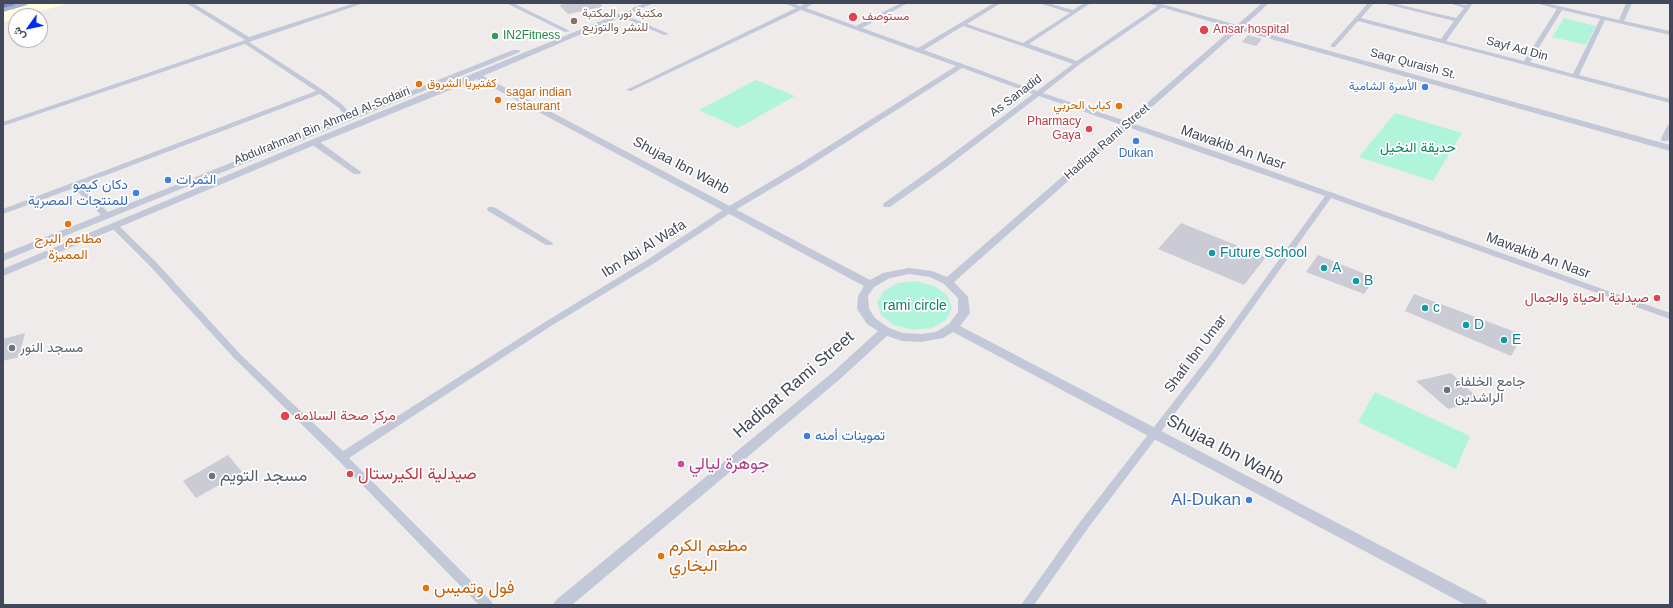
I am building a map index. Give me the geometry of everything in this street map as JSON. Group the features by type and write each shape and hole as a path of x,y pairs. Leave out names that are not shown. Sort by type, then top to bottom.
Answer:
{"highway":[{"path":"3,5 10,3"}],"main road":[{"path":"3,9 24,3"}],"street":[{"path":"190,3 321,91 342,107 349,118"},
{"path":"3,124 361,3"},
{"path":"509,3 567,31"},
{"name":"Abdulrahman Bin Ahmed Al-Sodairi","path":"3,258 106,215 635,3"},
{"name":"Abdulrahman Bin Ahmed Al-Sodairi","path":"3,273 650,3"},
{"name":"Mawakib An Nasr","path":"787,3 1039,92 1127,125 1226,158 1670,316"},
{"path":"629,90 811,3"},
{"path":"857,28 905,3"},
{"path":"919,50 998,3"},
{"path":"1042,3 1074,12"},
{"path":"1024,45 1088,3"},
{"name":"Saqr Quraish St.","path":"1150,3 1333,46 1668,140"},
{"name":"Saqr Quraish St.","path":"1177,3 1241,25 1670,148"},
{"name":"Hadiqat Rami Street","path":"948,282 1266,3"},
{"path":"1333,46 1371,3"},
{"path":"1385,3 1458,20"},
{"path":"1443,41 1469,5 1452,3"},
{"path":"1539,3 1670,33"},
{"path":"1622,22 1629,3"},
{"name":"As Sanadid","path":"887,205 942,166 1078,63 1161,6"},
{"path":"1526,63 1560,8"},
{"path":"621,15 666,34"},
{"path":"1575,76 1603,18"},
{"name":"Sayf Ad Din","path":"1358,19 1670,101"},
{"path":"962,24 1078,63"},
{"name":"Ibn Abi Al Wafa","path":"342,457 548,324 650,262 729,210 804,166 962,65"},
{"name":"Shujaa Ibn Wahb","path":"477,76 870,284"},
{"path":"3,212 321,91"},
{"path":"1668,140 1670,126"},
{"path":"314,142 357,172"},
{"path":"236,163 247,170"},
{"path":"75,185 106,215"},
{"name":"Shafi Ibn Umar","path":"1027,605 1084,525 1213,357 1329,195"},
{"path":"491,209 549,243"},
{"path":"114,226 152,263 237,356 342,457 487,605"},
{"path":"909,271 932,274 948,282 963,297 964,313 953,327 939,334 921,338 902,337 885,331 871,321 863,309 863,296 870,284 887,275 909,271"},
{"name":"Shujaa Ibn Wahb","path":"953,327 1480,605"},
{"name":"Hadiqat Rami Street","path":"561,605 836,376 885,331"}],"shaded area":[{"path":"27,3 70,3 48,9 10,8"},
{"path":"8,9 8,20 3,22 3,10"}],"green space":[{"path":"1564,18 1596,26 1586,45 1552,37"},
{"path":"756,80 795,96 738,128 699,110"},
{"name":"حديقة النخيل","path":"1395,113 1462,133 1433,181 1359,157"},
{"name":"rami circle","path":"916,281 934,286 947,295 952,308 946,320 932,328 913,330 894,325 881,315 877,302 884,291 898,283"},
{"path":"1375,392 1470,436 1456,469 1358,422"}],"building":[{"path":"567,3 601,3 602,7 568,14 559,5"},
{"path":"1248,35 1262,39 1256,46 1242,42"},
{"name":"Future School","path":"1181,223 1266,257 1244,285 1158,249"},
{"path":"1318,255 1375,278 1364,294 1306,272"},
{"path":"1414,294 1523,335 1511,356 1405,311"},
{"name":"مسجد النور","path":"25,333 19,357 3,361 3,339"},
{"name":"جامع الخلفاء الراشدين","path":"1451,373 1480,400 1448,409 1416,381"},
{"name":"مسجد التويم","path":"228,455 242,472 196,498 183,481"}],"place":[{"name":"مستوصف","path":"853,17"},
{"name":"مكتبة نور المكتبة للنشر والتوزيع","path":"574,21"},
{"name":"Ansar hospital","path":"1204,30"},
{"name":"IN2Fitness","path":"495,36"},
{"name":"كفتيريا الشروق","path":"419,84"},
{"name":"الأسرة الشامية","path":"1425,87"},
{"name":"sagar indian restaurant","path":"498,100"},
{"name":"كباب الحربي","path":"1119,106"},
{"name":"Pharmacy Gaya","path":"1089,129"},
{"name":"Dukan","path":"1136,141"},
{"name":"الثمرات","path":"168,180"},
{"name":"دكان كيمو للمنتجات المصرية","path":"136,193"},
{"name":"مطاعم البرج المميزة","path":"68,224"},
{"name":"Future School","path":"1212,253"},
{"name":"A","path":"1324,268"},
{"name":"B","path":"1356,281"},
{"name":"صيدلية الحياة والجمال","path":"1657,298"},
{"name":"c","path":"1425,308"},
{"name":"D","path":"1466,325"},
{"name":"E","path":"1504,340"},
{"name":"مسجد النور","path":"12,348"},
{"name":"جامع الخلفاء الراشدين","path":"1447,390"},
{"name":"مركز صحة السلامه","path":"285,416"},
{"name":"تموينات أمنه","path":"807,436"},
{"name":"جوهرة ليالي","path":"681,464"},
{"name":"صيدلية الكيرستال","path":"350,474"},
{"name":"مسجد التويم","path":"212,476"},
{"name":"Al-Dukan","path":"1249,500"},
{"name":"مطعم الكرم البخاري","path":"661,556"},
{"name":"فول وتميس","path":"426,588"}]}
